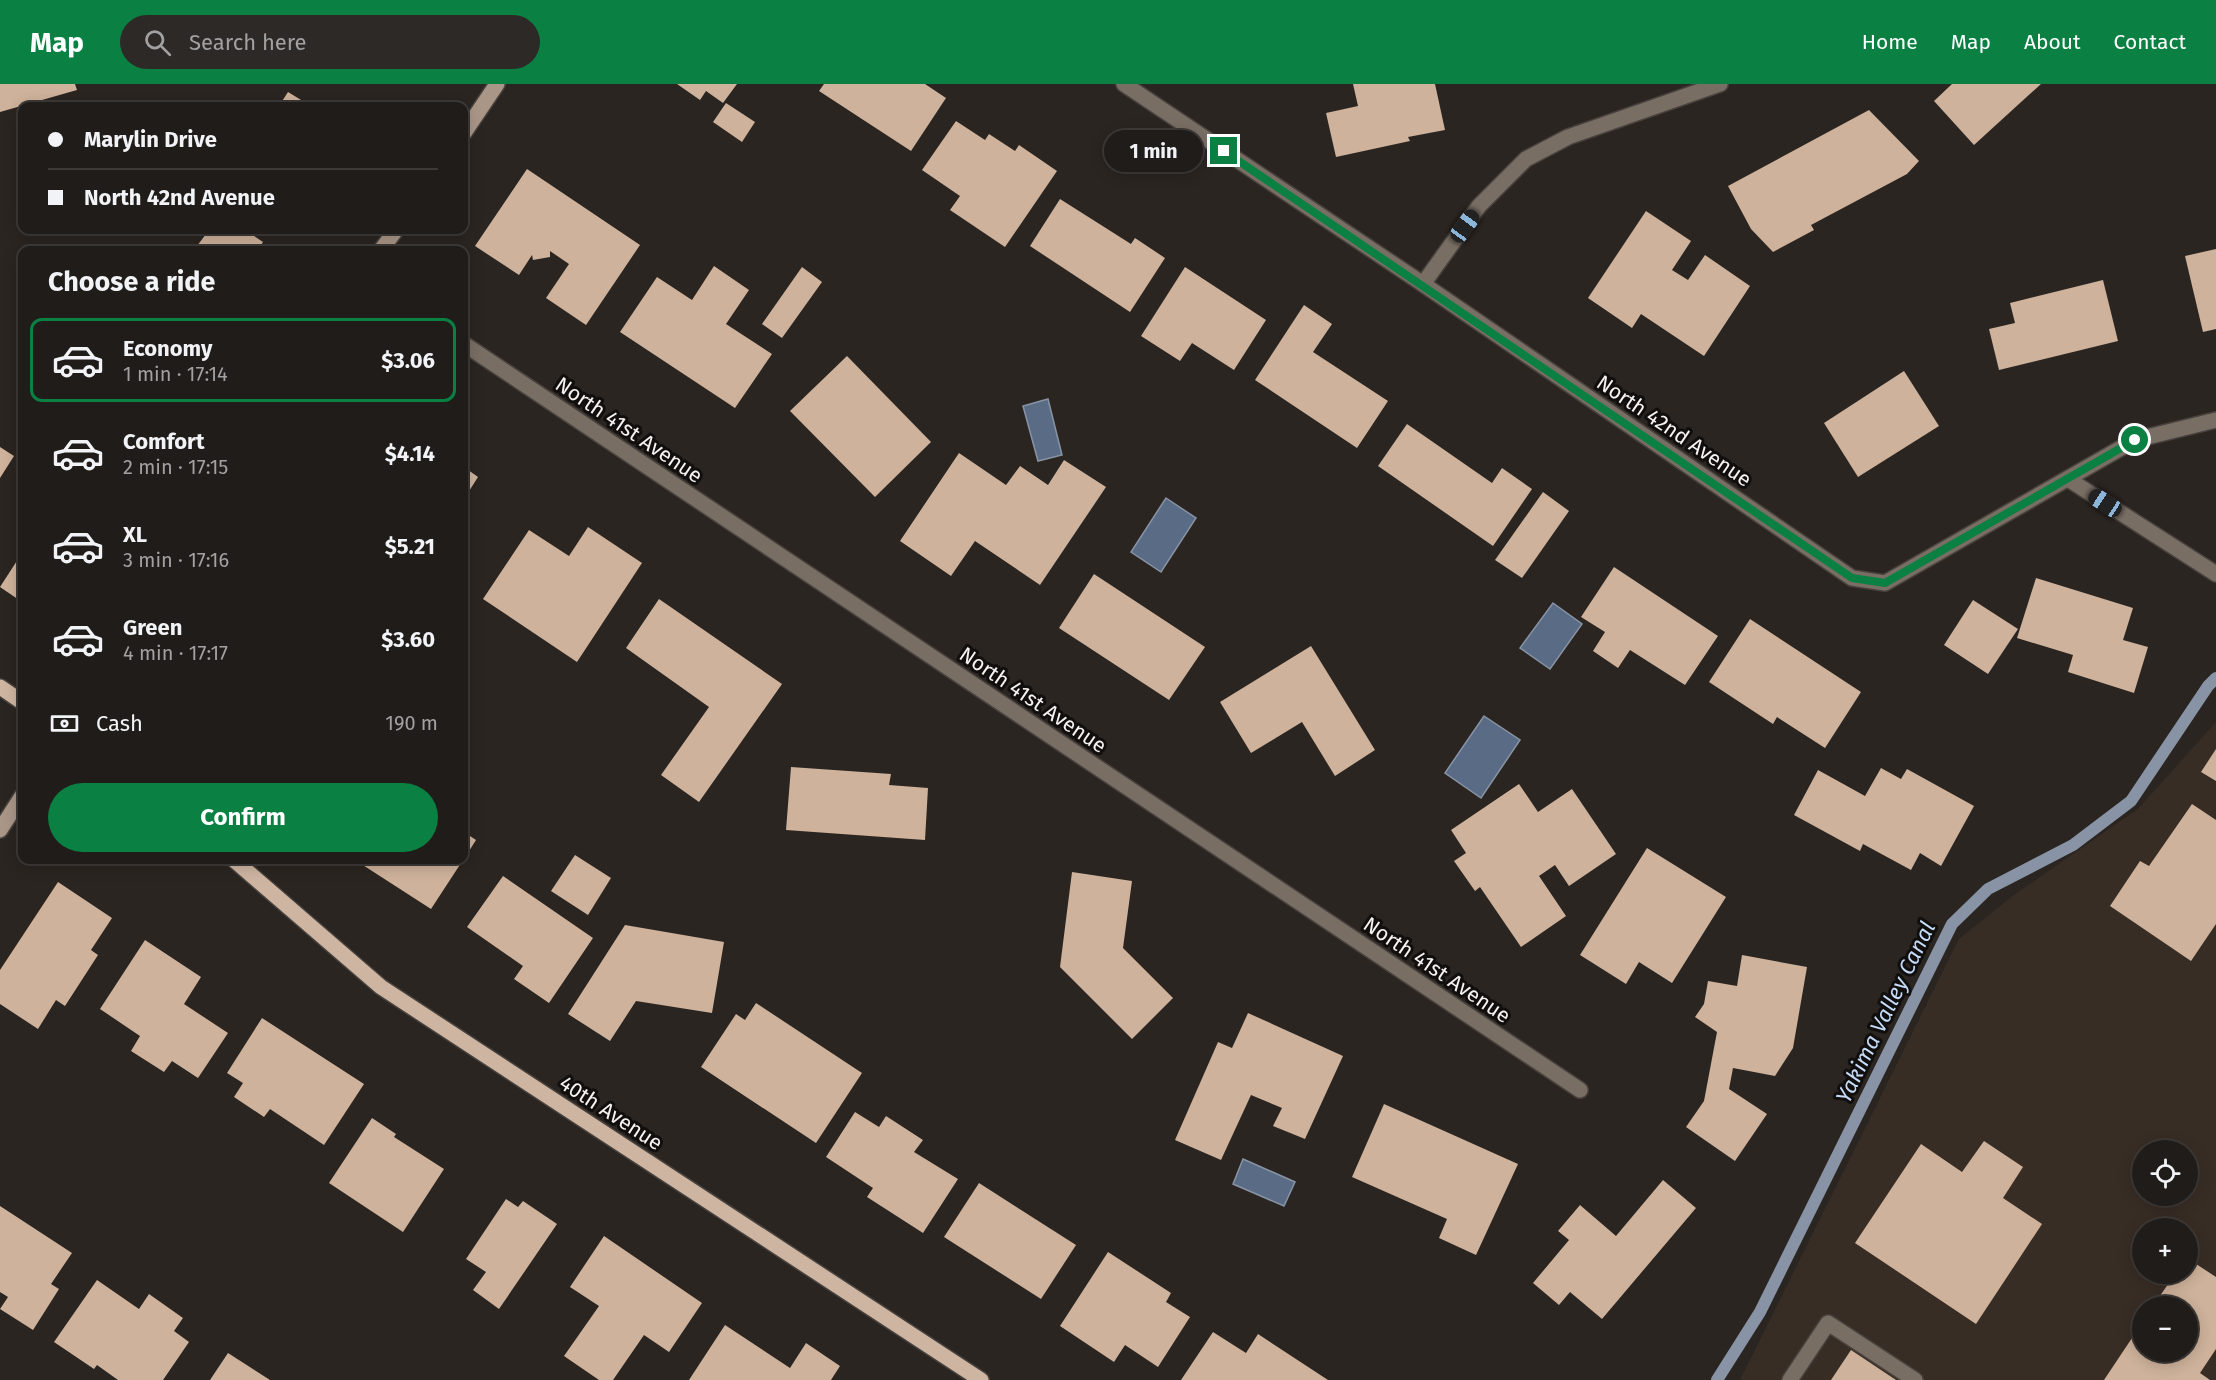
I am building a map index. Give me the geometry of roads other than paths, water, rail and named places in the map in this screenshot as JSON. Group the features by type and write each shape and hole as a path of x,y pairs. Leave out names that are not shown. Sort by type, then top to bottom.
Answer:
{"main road":[{"path":"0,687 18,699"},
{"name":"40th Avenue","path":"239,864 381,987 981,1380"}],"street":[{"path":"468,127 497,84"},
{"name":"North 42nd Avenue","path":"1124,84 1423,284 1852,578 1885,583 2135,440 2216,420"},
{"path":"1423,284 1479,206 1526,159 1568,137 1720,84"},
{"name":"North 41st Avenue","path":"468,348 1580,1090"},
{"path":"2068,479 2216,574"},
{"path":"0,830 18,802"},
{"path":"1790,1380 1828,1323 1915,1380"}],"water":[{"path":"1048,399 1062,455 1038,461 1023,406"},
{"path":"1166,498 1196,518 1161,572 1131,552"},
{"path":"1553,603 1582,624 1550,669 1520,648"},
{"path":"1484,716 1520,740 1481,798 1445,773"},
{"path":"1243,1159 1295,1182 1284,1206 1233,1184"}],"waterway":[{"name":"Yakima Valley Canal","path":"1717,1380 1760,1312 1952,924 1988,889 2073,845 2131,801 2208,686 2216,678"}]}
